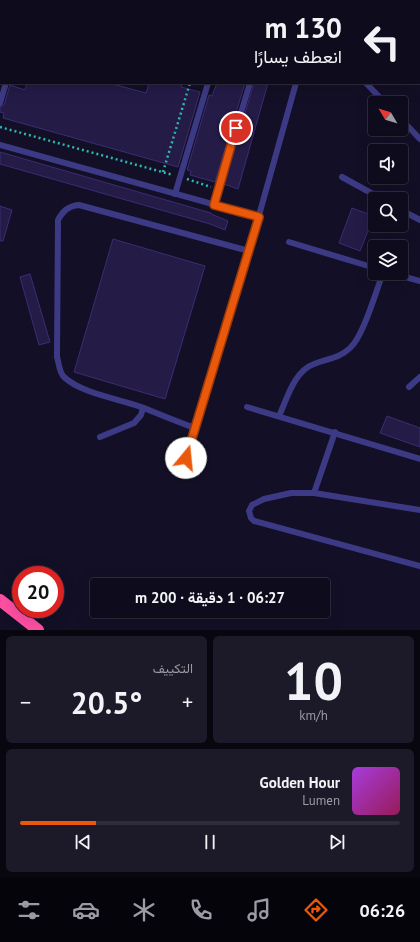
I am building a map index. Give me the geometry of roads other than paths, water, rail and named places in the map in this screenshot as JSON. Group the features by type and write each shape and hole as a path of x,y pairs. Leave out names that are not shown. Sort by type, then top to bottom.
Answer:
{"highway":[{"path":"0,600 38,630"}],"lane":[{"path":"0,103 6,84"},
{"path":"175,194 208,84"},
{"path":"214,205 250,84"},
{"path":"186,458 259,217 296,84"},
{"path":"367,84 378,96"},
{"path":"408,126 420,139"},
{"path":"0,145 259,217"},
{"path":"342,177 369,192"},
{"path":"195,428 143,408 80,388 63,376 57,357 58,220 66,209 79,205 249,251"},
{"path":"408,214 420,220"},
{"path":"289,242 368,266"},
{"path":"408,278 420,281"},
{"path":"279,416 294,383 304,371 312,364 338,356 345,352 350,349 358,339 380,280"},
{"path":"409,388 420,377"},
{"path":"247,407 420,459"},
{"path":"100,436 134,423 141,415 143,408"},
{"path":"314,493 334,432"},
{"path":"420,510 314,493 291,493 264,499 252,505 250,508 250,515 254,521 420,566"}]}
